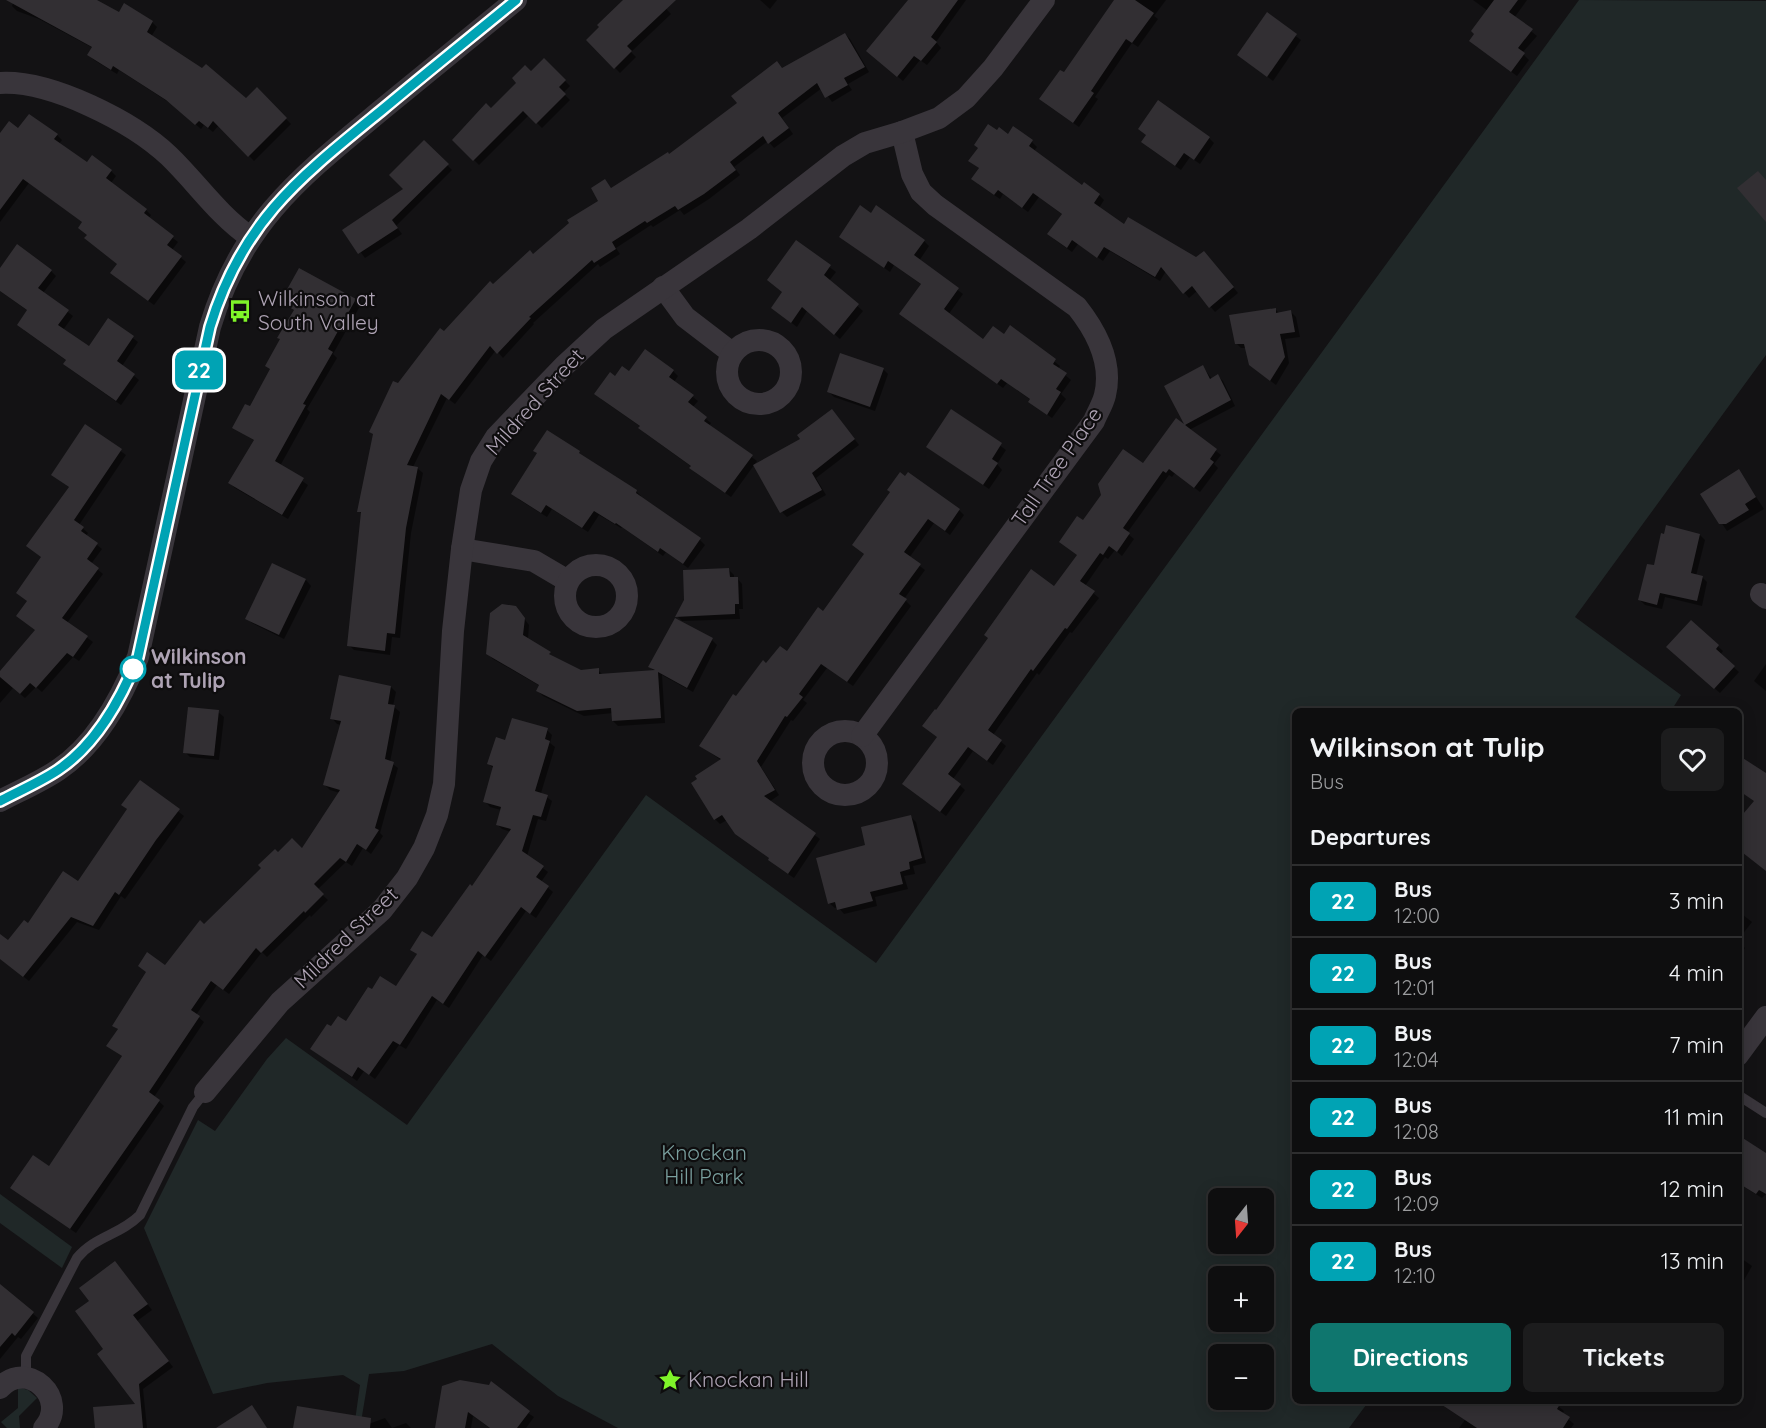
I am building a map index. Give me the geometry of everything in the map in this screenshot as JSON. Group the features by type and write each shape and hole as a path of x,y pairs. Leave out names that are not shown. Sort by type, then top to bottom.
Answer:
{"street":[{"path":"0,801 59,770 81,750 115,708 129,681 138,657 210,327 219,295 250,237 270,211 321,160 516,0"},
{"name":"Mildred Street","path":"205,1092 280,1002 381,910 407,878 424,848 437,815 444,784 448,743 450,672 462,549 471,490 481,461 496,437 564,366 604,329 749,229 843,156 865,143 939,118 966,98 993,68 1044,0"},
{"path":"0,83 51,90 127,126 153,142 170,157 231,224 250,237"},
{"name":"Tall Tree Place","path":"862,736 1094,421 1105,395 1106,374 1103,351 1093,328 1077,307 935,205 921,192 912,174 902,132"},
{"path":"663,287 685,317 732,353"},
{"path":"462,549 534,561 568,581"},
{"path":"1742,1049 1766,1017"},
{"path":"0,1389 5,1383 15,1378 26,1378 39,1382 47,1390 52,1406 48,1424 44,1428"}],"lane":[{"path":"26,1378 26,1356 77,1258 87,1247 130,1225 140,1215 193,1107 205,1092"},
{"path":"1742,1098 1766,1113"}],"green space":[{"name":"Knockan Hill Park","path":"1579,0 1766,1 1766,355 1575,617 1681,695 1673,708 1292,708 1292,1404 1367,1404 1349,1428 618,1428 558,1396 492,1344 404,1371 369,1374 360,1428 354,1428 360,1385 343,1375 267,1383 213,1394 144,1228 198,1120 215,1131 267,1059 286,1038 407,1125 646,795 876,963"},
{"path":"0,1194 72,1247 62,1268 0,1223"},
{"path":"18,1387 28,1390 37,1398 19,1416 20,1428 7,1428 1,1422 18,1408"}],"building":[{"path":"6,0 97,0 119,12 124,3 153,21 147,32 202,68 206,64 246,98 257,87 287,118 248,157 213,121 208,128 199,121 195,125 166,100 113,66 111,70 87,55 92,47"},
{"path":"623,0 676,0 627,46 632,51 614,69 586,40 599,27 597,25"},
{"path":"908,0 958,0 931,37 937,42 921,61 914,56 897,77 866,51"},
{"path":"1114,0 1135,0 1154,13 1132,43 1126,39 1091,91 1094,93 1073,123 1039,99 1060,70 1064,72"},
{"path":"1494,0 1518,0 1509,12 1533,29 1518,48 1525,53 1511,72 1469,41 1474,34 1471,31"},
{"path":"1267,12 1297,34 1267,77 1237,55"},
{"path":"845,33 865,67 844,78 848,85 825,98 817,83 778,113 789,128 768,144 763,136 730,162 736,170 704,194 678,210 675,206 647,223 645,221 612,242 616,249 594,263 592,260 529,317 531,318 497,354 490,346 449,400 441,394 407,465 418,467 406,528 395,634 387,633 385,651 347,646 361,512 357,512 373,434 369,432 393,381 398,383 440,328 444,331 490,281 493,284 530,250 533,254 569,223 567,220 598,201 591,188 605,179 611,188 668,152 669,154 737,103 731,96 777,61 782,68"},
{"path":"544,58 566,80 559,87 566,94 536,124 523,111 473,161 452,140 486,103 491,108 516,83 512,78 525,65 531,71"},
{"path":"1158,100 1210,137 1194,160 1184,153 1175,166 1141,142 1146,135 1138,129"},
{"path":"29,114 58,134 54,139 87,162 92,155 112,170 106,178 147,209 144,213 174,236 167,245 182,256 148,301 110,273 117,264 84,238 87,235 78,228 82,222 23,179 0,210 0,133 9,121 18,128"},
{"path":"988,124 997,130 999,127 1008,134 1013,126 1033,140 1029,146 1082,185 1084,182 1100,194 1094,203 1124,224 1128,217 1196,257 1204,251 1234,287 1209,308 1192,286 1183,294 1161,267 1155,277 1104,247 1097,258 1072,240 1067,248 1047,234 1062,214 1033,193 1022,208 998,190 994,195 971,179 979,168 968,161 978,148 974,145"},
{"path":"424,140 449,164 392,220 398,228 358,254 342,230 403,189 389,175"},
{"path":"1758,171 1766,180 1766,222 1737,188"},
{"path":"860,205 871,213 876,205 925,240 914,255 959,288 944,309 983,339 993,326 1004,334 1010,325 1056,359 1053,364 1067,373 1056,389 1061,392 1047,415 1028,402 1030,399 1001,379 997,384 899,314 921,284 888,261 884,268 839,237"},
{"path":"796,240 831,265 824,275 859,304 834,335 802,307 791,323 771,308 782,292 767,280"},
{"path":"17,244 52,270 38,288 69,310 58,325 89,346 108,318 134,336 117,361 135,374 116,401 63,364 66,360 17,325 27,310 0,291 0,268"},
{"path":"299,268 356,299 328,349 333,352 303,404 306,405 275,461 304,478 282,515 228,483 254,440 232,428 245,404 250,406 270,369 265,366 280,339 277,338 294,310 280,302"},
{"path":"1276,308 1276,313 1291,310 1295,332 1280,334 1285,357 1270,381 1249,365 1244,344 1235,344 1229,315"},
{"path":"645,349 674,370 669,377 694,395 688,402 707,417 704,421 753,455 725,493 638,428 640,426 594,394 610,372 615,376 622,366 629,371"},
{"path":"840,353 884,368 870,407 827,392"},
{"path":"1203,365 1210,379 1218,374 1231,400 1185,425 1217,449 1210,459 1214,462 1194,488 1169,469 1166,473 1163,471 1123,528 1130,533 1117,552 1109,546 1103,555 1100,553 1080,581 1095,591 1033,671 1031,669 988,730 1002,740 987,761 968,747 948,774 961,784 940,812 902,784 937,737 922,726 988,638 984,635 1031,569 1054,586 1077,555 1059,542 1077,516 1083,520 1101,495 1098,484 1123,449 1143,463 1176,418 1184,424 1164,386"},
{"path":"832,409 855,439 812,473 822,490 780,513 753,465 800,439 797,435"},
{"path":"951,409 1002,443 992,459 998,463 983,485 926,447"},
{"path":"85,424 122,449 74,520 84,527 81,531 98,543 87,559 99,568 62,618 88,636 73,657 67,653 36,688 30,683 20,694 0,677 0,671 35,630 16,616 27,601 16,593 41,557 26,546 69,487 51,475"},
{"path":"547,430 637,490 636,493 701,538 683,564 660,548 658,552 594,511 582,528 546,505 541,513 511,494 537,453 533,451"},
{"path":"1739,469 1756,497 1745,504 1749,510 1726,524 1719,524 1700,494"},
{"path":"900,472 905,476 908,472 960,509 945,531 928,519 904,552 921,564 899,594 907,599 847,682 821,664 799,694 803,697 787,717 785,716 757,761 775,790 764,796 816,833 788,874 735,834 722,815 714,820 691,783 697,779 695,776 721,759 699,746 733,694 736,696 763,660 766,663 780,646 787,651 818,607 823,611 864,554 852,545 890,492 887,490"},
{"path":"1666,525 1700,534 1691,573 1703,576 1697,601 1660,593 1657,605 1638,600 1647,564 1654,565 1661,533 1664,534"},
{"path":"272,563 306,579 279,635 245,619"},
{"path":"729,568 730,577 738,577 739,604 735,604 735,614 675,617 684,600 683,570"},
{"path":"502,604 516,606 525,618 523,635 551,652 549,654 581,670 599,668 599,674 655,670 648,667 675,618 713,638 687,688 658,672 661,718 612,721 611,708 577,711 536,691 539,685 486,654 490,613"},
{"path":"1691,620 1719,645 1716,649 1735,666 1714,689 1666,647"},
{"path":"339,675 391,686 388,704 395,705 385,759 394,762 375,828 379,830 366,850 357,844 346,862 340,858 314,884 324,894 261,953 256,948 223,990 211,981 191,1010 200,1016 149,1092 160,1100 70,1229 10,1188 33,1155 49,1166 122,1056 106,1046 118,1029 112,1026 146,972 138,966 147,952 165,965 200,920 204,924 261,868 258,865 275,849 278,852 292,838 302,848 340,790 323,785 341,721 330,719"},
{"path":"188,707 219,710 214,756 183,753"},
{"path":"512,718 548,728 545,739 550,741 535,791 548,795 541,817 533,815 522,851 544,866 536,877 549,886 530,914 521,907 485,957 478,951 443,1004 432,996 400,1045 393,1041 369,1075 358,1067 352,1077 310,1049 327,1024 331,1026 338,1016 346,1021 368,987 372,989 380,976 396,986 417,954 410,950 422,931 432,937 470,884 472,886 511,829 496,825 501,807 483,802 493,766 487,764 496,737 505,740"},
{"path":"1742,758 1766,773 1766,871 1742,852 1742,815 1754,801 1742,793"},
{"path":"140,780 180,809 119,895 115,892 93,926 71,917 23,977 0,959 0,934 8,940 24,920 28,923 63,871 78,881 127,809 121,805"},
{"path":"911,815 922,858 909,862 910,869 900,872 903,884 870,892 873,901 837,910 835,902 828,904 816,858 865,845 861,827"},
{"path":"1742,1138 1766,1153 1766,1194 1759,1190 1756,1194 1742,1185"},
{"path":"115,1261 148,1304 133,1315 169,1361 139,1384 143,1428 95,1428 93,1407 135,1404 97,1354 103,1349 75,1311 89,1301 79,1288"},
{"path":"0,1284 34,1312 15,1336 12,1333 0,1347"},
{"path":"460,1380 489,1385 491,1381 530,1411 517,1428 490,1428 468,1412 465,1428 435,1428 442,1386"},
{"path":"1441,1404 1560,1404 1557,1409 1570,1417 1563,1428 1477,1428"},
{"path":"252,1405 267,1428 216,1428"},
{"path":"297,1406 371,1418 370,1428 293,1428"}],"bus line":[{"name":"22","path":"0,801 59,770 81,750 115,708 129,681 138,657 200,364 210,327 219,295 250,237 293,186 321,160 516,0"}],"place":[{"name":"Wilkinson at South Valley","path":"240,311"},
{"name":"Wilkinson at Tulip","path":"133,669"},
{"name":"Knockan Hill","path":"670,1380"}]}
